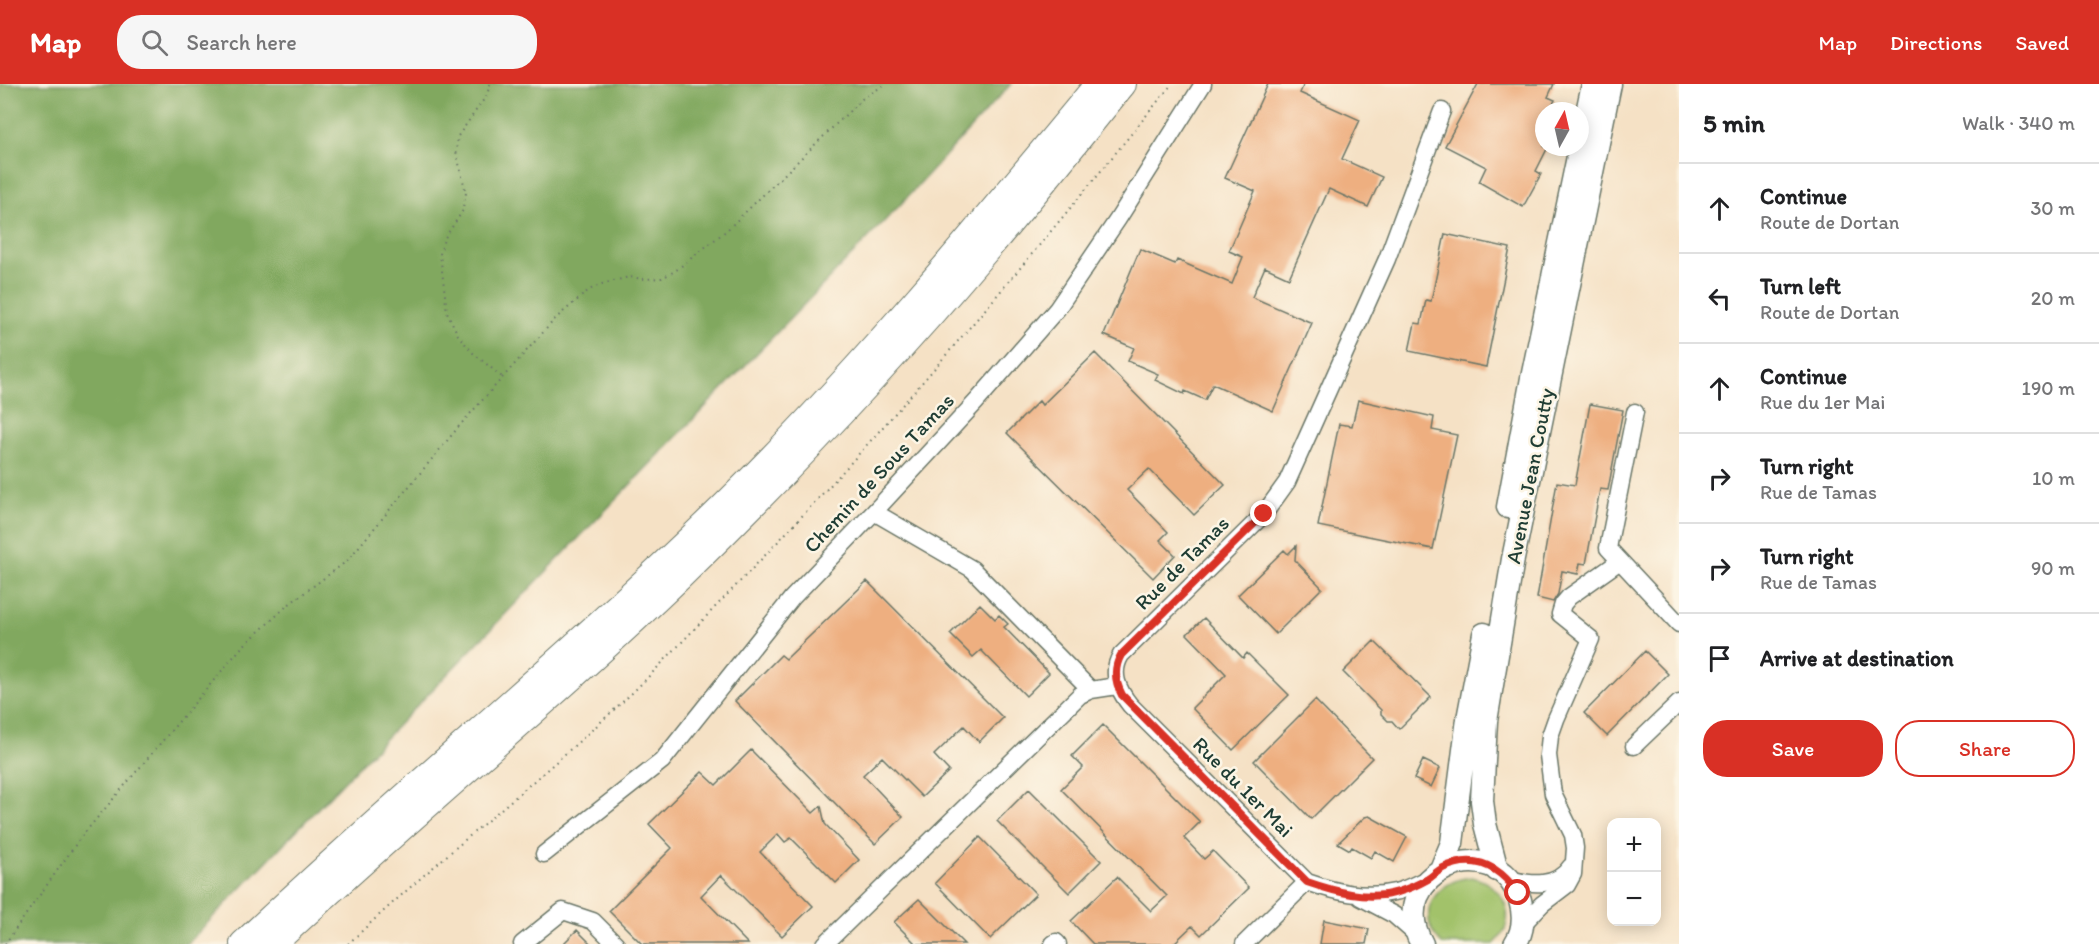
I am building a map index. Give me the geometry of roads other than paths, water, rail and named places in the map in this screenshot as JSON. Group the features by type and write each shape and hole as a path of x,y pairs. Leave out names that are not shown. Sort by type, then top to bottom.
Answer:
{"highway":[{"path":"243,944 603,621 726,504 825,402 904,315 1098,84"},
{"path":"273,944 616,636 793,464 970,270 1124,84"}],"main road":[{"name":"Avenue Jean Coutty","path":"1589,103 1593,84"},
{"name":"Avenue Jean Coutty","path":"1519,934 1522,908 1518,893 1503,875 1485,824 1482,801 1486,721 1513,558 1610,84"},
{"name":"Avenue Jean Coutty","path":"1420,940 1414,921 1415,906 1420,891 1435,874 1452,843 1468,719 1532,378 1578,156"},
{"path":"1435,874 1454,864 1469,862 1484,864 1503,875"}],"street":[{"name":"Chemin de Sous Tamas","path":"544,854 662,761 792,598 976,402 1057,309 1118,219 1203,84"},
{"name":"Rue de Tamas","path":"1117,686 1117,663 1121,655 1264,514 1287,482 1387,259 1442,111"},
{"path":"1635,412 1608,548 1679,624"},
{"path":"874,512 972,569 1091,690"},
{"path":"1519,934 1542,904 1567,885 1573,874 1575,860 1573,835 1552,794 1548,755 1550,736 1556,719 1591,639 1560,614 1563,604 1569,597 1620,561"},
{"path":"825,944 1080,694 1117,686"},
{"name":"Rue du 1er Mai","path":"1117,686 1130,705 1307,882 1332,891 1353,895 1397,892 1435,874"},
{"path":"1634,746 1679,703"},
{"path":"1503,875 1536,885 1566,873 1575,860"},
{"path":"1244,944 1307,882"},
{"name":"Rue du 1er Mai","path":"1353,895 1394,915 1420,940"},
{"path":"522,944 563,912 593,921 616,944"},
{"path":"1053,944 1056,942 1058,944"}]}
